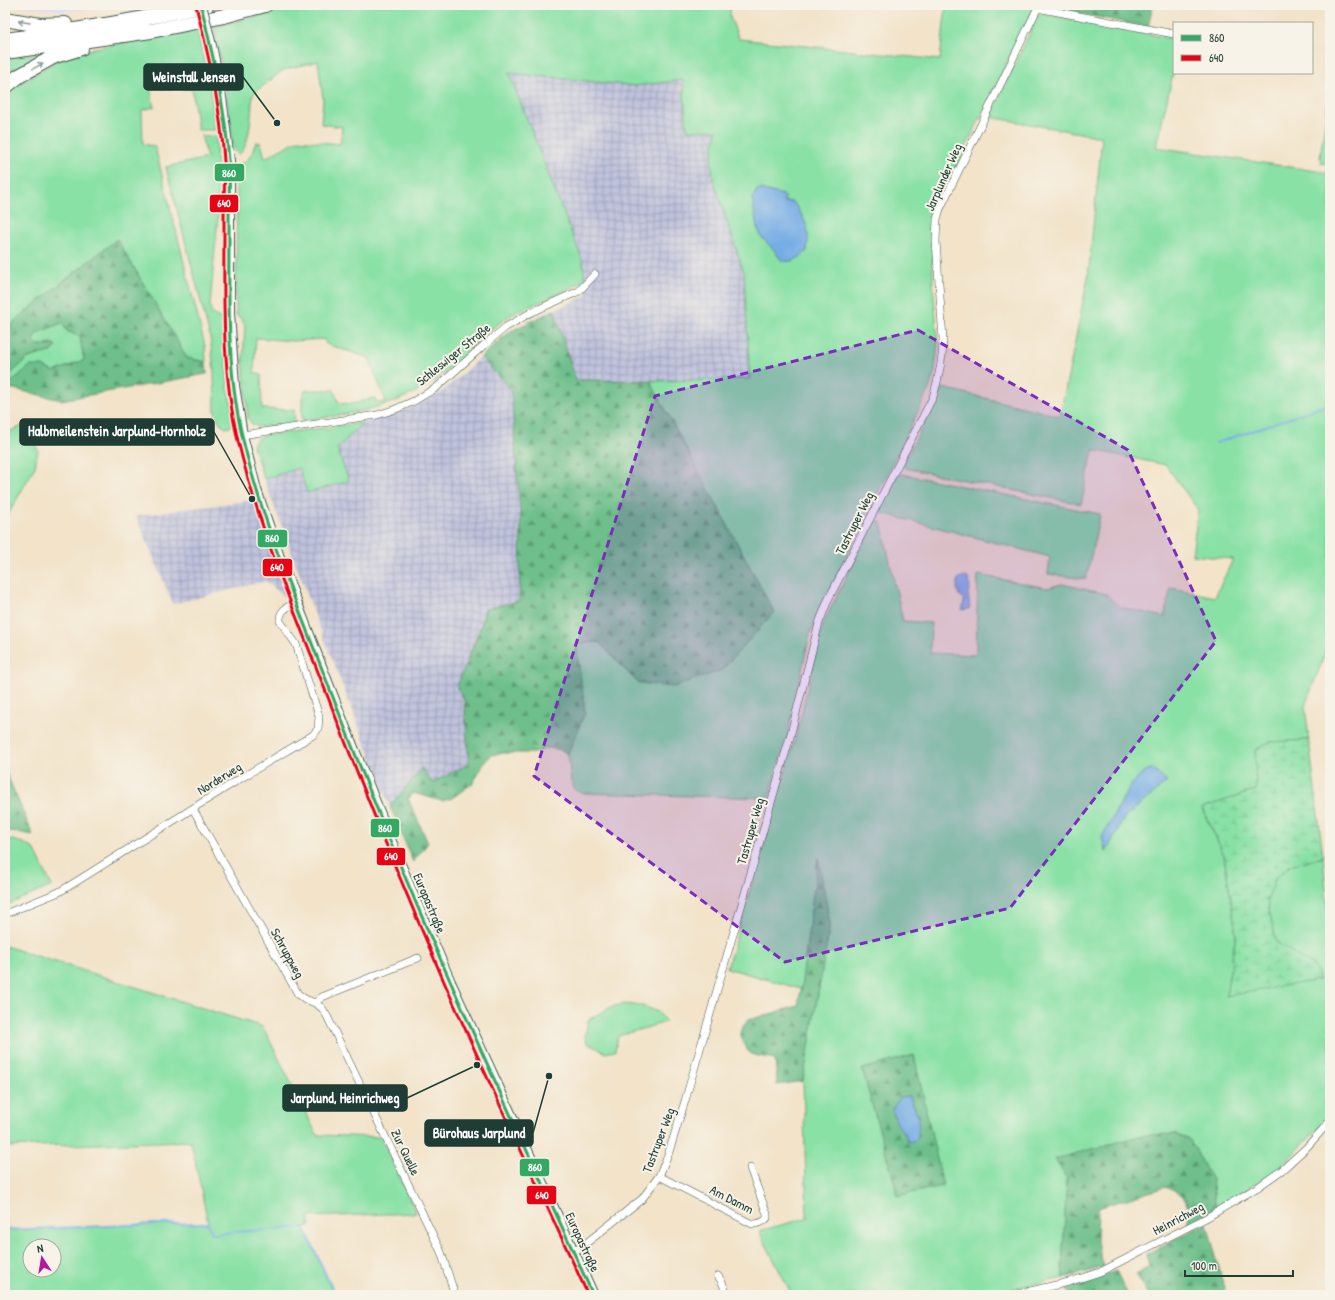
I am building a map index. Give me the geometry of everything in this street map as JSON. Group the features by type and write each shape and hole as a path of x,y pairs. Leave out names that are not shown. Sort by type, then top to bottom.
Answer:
{"highway":[{"path":"5,87 19,76 55,56 207,5"},
{"path":"5,40 61,32 224,16 265,5"},
{"path":"5,19 40,25 149,24"},
{"path":"5,52 149,24"}],"main road":[{"path":"201,5 222,97 229,161 230,327 234,386 242,436"},
{"name":"Europastraße","path":"242,436 256,490 296,602 413,896 450,982 593,1295"}],"street":[{"path":"1038,7 1173,34"},
{"name":"Jarplunder Weg","path":"933,397 939,378 943,347 936,241 937,219 947,194 1038,7"},
{"name":"Schleswiger Straße","path":"242,436 377,414 396,409 414,401 436,388 484,345 506,328 530,313 579,291 595,274"},
{"name":"Tastruper Weg","path":"573,1251 580,1248 642,1200 659,1176 669,1152 685,1100 790,737 819,623 828,600 933,397"},
{"name":"Norderweg","path":"5,914 59,892 313,735 318,729 319,716 303,661 296,644 280,621 280,613 296,602"},
{"name":"Schruppweg","path":"193,809 298,994 305,999 316,1003"},
{"path":"316,1003 322,997 418,958"},
{"name":"Zur Quelle","path":"316,1003 322,1008 327,1016 441,1252 455,1295"},
{"name":"Heinrichweg","path":"1013,1295 1070,1282 1100,1272 1206,1218 1258,1187 1282,1170 1306,1148 1330,1121"},
{"name":"Am Damm","path":"659,1176 752,1224 755,1224 764,1221 767,1218 767,1214 750,1168"},
{"path":"718,1276 727,1295"}],"highlighted area":[{"path":"918,330 1128,450 1216,641 1010,908 785,962 534,776 655,396"}],"shaded area":[{"path":"14,5 121,5 65,11"},
{"path":"509,73 635,86 683,80 687,130 717,130 711,162 713,178 744,273 750,379 650,381 576,380 554,310 587,295 583,262"},
{"path":"481,357 511,390 521,526 519,601 485,609 481,626 458,686 464,699 469,764 432,783 422,769 390,806 318,623 264,479 299,468 307,493 349,481 337,448 363,423 420,404 443,391"},
{"path":"253,500 286,590 286,598 266,581 173,604 136,516"}],"green space":[{"path":"302,5 731,5 730,17 739,39 940,60 946,5 1035,5 932,217 933,284 938,343 935,371 929,389 821,608 810,634 787,737 769,798 582,793 575,790 571,781 568,754 585,712 576,643 599,642 638,683 774,612 650,381 750,379 744,273 713,178 711,162 717,130 687,130 683,80 635,86 509,73 583,262 585,280 519,311 502,321 484,335 444,373 428,385 394,401 359,412 302,421 302,398 305,390 334,390 339,403 352,404 374,398 379,403 386,402 369,358 326,344 324,339 293,341 256,338 254,372 261,375 262,409 294,410 295,423 259,427 252,424 248,418 243,359 245,326 242,319 236,315 237,165 248,159 256,142 261,143 265,158 298,140 340,144 342,127 321,124 323,99 318,61 283,70 253,94 250,126 246,144 239,154 234,151 226,89 214,27","holes":["778,195 783,195 785,197 784,202 792,202 782,261 762,238 757,227"]},
{"path":"1153,5 1148,27 1042,6"},
{"path":"1039,13 1173,39 1173,74 1156,147 1330,173 1330,640 1305,706 1309,740 1270,742 1256,790 1202,809 1224,855 1236,934 1226,996 1315,967 1276,942 1267,900 1276,877 1291,865 1323,856 1330,937 1330,1115 1300,1148 1274,1172 1216,1209 1212,1180 1190,1140 1174,1134 1055,1159 1067,1179 1062,1268 1064,1278 981,1295 792,1295 759,1231 807,1218 803,1081 830,924 818,859 801,989 727,968 796,736 823,624 874,521 881,522 903,621 931,623 930,653 976,655 978,575 1047,588 1062,584 1106,594 1120,607 1164,617 1171,588 1215,597 1233,559 1192,555 1198,510 1166,465 1093,450 1081,504 905,468 903,463 943,388 1060,416 1088,277 1102,137 990,117","holes":["1152,769 1167,782 1124,818 1106,851 1102,837 1129,788 1144,771"]},
{"path":"197,29 211,90 215,130 198,130 192,89 150,88 154,107 142,110 143,144 154,146 156,151 205,346 206,362 187,358 117,239 19,317 5,332 5,92 58,60 95,48"},
{"path":"53,51 16,68 5,75 5,58"},
{"path":"1330,88 1330,164 1321,163 1320,157"},
{"path":"201,135 216,137 218,216 210,306 212,314 225,321 228,389 235,420 230,427 225,428 220,423 215,413 214,370 210,337 166,167 207,158"},
{"path":"117,239 187,358 206,362 207,374 61,400 5,387 30,366 42,366 54,372 84,360 80,337 67,331 62,323 37,333 33,340 36,344 42,345 52,343 56,346 53,351 28,358 5,379 5,332 19,317"},
{"path":"554,310 576,380 650,381 774,612 722,670 674,687 638,683 599,642 576,643 585,712 568,754 561,750 547,748 533,753 502,753 492,755 486,760 473,783 452,798 442,801 413,793 408,799 428,843 413,862 390,806 422,768 432,783 469,764 464,699 457,686 481,626 485,609 519,601 521,526 511,390 481,357 509,332"},
{"path":"62,323 67,331 80,337 84,360 54,372 42,366 5,387 5,379 28,358 52,351 56,347 52,343 42,345 35,344 33,340 37,333"},
{"path":"363,423 337,448 349,481 307,493 299,468 264,479 253,445 257,439 265,435"},
{"path":"25,425 38,450 35,467 5,520 5,433"},
{"path":"902,474 1100,514 1086,579 1048,574 1050,557 878,512 877,509 894,479"},
{"path":"1309,740 1323,856 1291,865 1276,877 1267,900 1276,942 1315,967 1319,980 1226,996 1236,934 1224,855 1202,808 1256,790 1255,750 1270,742"},
{"path":"5,770 33,835 5,830"},
{"path":"5,838 24,843 34,849 52,886 5,906"},
{"path":"818,857 830,924 803,1081 777,1085 775,1059 755,1055 747,1050 742,1040 740,1031 748,1020 798,1006"},
{"path":"5,946 263,1027 317,1135 381,1137 416,1213 308,1217 310,1226 304,1227 335,1295 5,1295 5,1230 208,1223 191,1141 5,1147"},
{"path":"624,1004 643,1006 658,1012 666,1022 618,1036 615,1051 606,1053 587,1043 585,1037 588,1020 611,1007"},
{"path":"914,1055 943,1186 898,1196 862,1069","holes":["909,1096 914,1105 908,1142 905,1134 896,1123 901,1097"]},
{"path":"1174,1134 1190,1140 1212,1180 1216,1209 1188,1224 1188,1209 1185,1200 1178,1193 1165,1187 1098,1208 1097,1242 1104,1267 1064,1278 1062,1268 1067,1179 1055,1159 1143,1135"},
{"path":"1207,1223 1226,1295 1148,1295 1136,1274 1149,1266 1146,1254"},
{"path":"1116,1271 1128,1295 1069,1295 1066,1288"}],"water":[{"path":"760,189 783,195 785,197 784,202 792,202 795,204 802,216 807,226 808,243 807,251 799,258 792,261 782,261 762,238 757,227 752,199 757,190"},
{"path":"964,576 968,578 970,587 968,593 970,607 969,609 962,610 964,601 959,595 957,588 958,579"},
{"path":"1152,769 1167,782 1124,818 1106,852 1102,837 1129,788 1144,771"},
{"path":"909,1096 916,1112 919,1128 917,1140 908,1142 905,1134 896,1123 892,1109 901,1097"}],"waterway":[{"path":"1216,443 1330,404"},
{"path":"5,1230 208,1223 212,1234 304,1227 335,1295"}],"transit line":[{"name":"860","path":"201,5 222,102 229,160 229,303 231,359 234,386 243,440 262,507 297,606 406,880 486,1061 593,1295"},
{"name":"640","path":"196,6 214,83 224,161 225,332 229,387 238,441 257,508 292,607 415,915 480,1062 588,1295"}],"place":[{"name":"Weinstall Jensen","path":"277,123"},
{"name":"Halbmeilenstein Jarplund-Hornholz","path":"252,499"},
{"name":"Jarplund, Heinrichweg","path":"477,1065"},
{"name":"Bürohaus Jarplund","path":"549,1076"}]}
